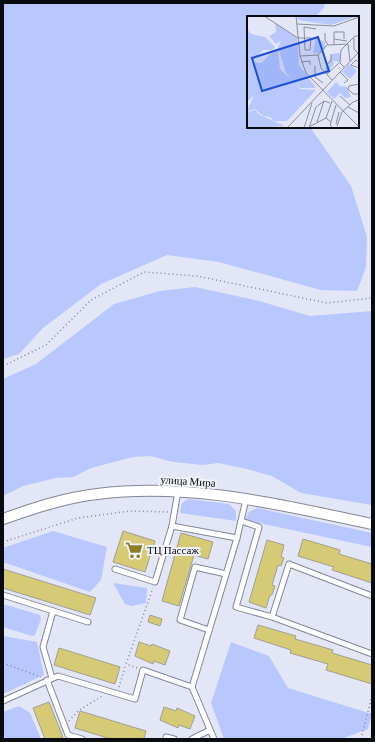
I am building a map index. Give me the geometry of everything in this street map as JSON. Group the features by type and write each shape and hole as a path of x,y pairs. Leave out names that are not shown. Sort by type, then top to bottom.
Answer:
{"street":[{"name":"улица Мира","path":"3,519 47,504 96,494 137,491 178,491 246,498 372,524"}],"lane":[{"path":"115,570 155,582 172,526 178,491"},
{"path":"214,739 192,687 237,538 246,498"},
{"path":"241,521 259,527 236,607 272,616 372,654"},
{"path":"172,526 237,538"},
{"path":"272,616 289,564 372,596"},
{"path":"210,630 180,620 195,567 226,574"},
{"path":"3,595 88,622"},
{"path":"54,611 43,647 50,679 69,737 82,739"},
{"path":"3,701 58,676 134,699 143,670 192,687"},
{"path":"192,739 210,730"},
{"path":"166,737 174,739"}],"path":[{"path":"3,366 46,345 91,300 144,272 197,276 327,303 372,298"},
{"path":"3,542 78,518 130,511 174,513"},
{"path":"117,693 155,582"},
{"path":"3,663 50,679"},
{"path":"126,664 143,670"},
{"path":"65,726 78,711 110,691"},
{"path":"361,739 372,696"}],"shaded area":[{"path":"3,3 325,3 324,8 316,16 247,16 247,128 311,128 351,186 367,237 366,267 357,291 321,290 219,262 167,255 101,284 43,328 19,354 3,359"},
{"path":"195,287 259,301 310,316 372,311 372,505 301,493 272,476 247,469 218,463 203,465 173,462 150,456 133,457 91,468 73,477 56,478 23,486 3,496 3,379 36,364 114,304 160,291"},
{"path":"188,499 229,504 236,511 236,521 180,513 182,503"},
{"path":"257,508 372,533 372,547 245,520 249,512"},
{"path":"53,531 107,547 101,580 90,592 3,562 3,548"},
{"path":"113,583 147,588 146,603 131,606 125,604"},
{"path":"3,604 40,615 41,619 35,635 32,636 3,627"},
{"path":"3,636 37,642 44,675 3,694"},
{"path":"231,642 269,656 288,688 372,714 368,729 341,739 224,739 211,703"},
{"path":"19,706 30,713 41,739 3,739 3,712"}],"building":[{"path":"123,531 155,541 145,572 113,562"},
{"path":"181,533 213,542 208,559 194,555 179,606 162,601"},
{"path":"303,539 340,550 339,554 372,564 372,583 332,570 334,567 298,556"},
{"path":"267,540 284,545 281,557 284,558 281,566 278,565 272,585 275,586 272,595 270,595 266,608 249,602"},
{"path":"3,569 96,598 90,615 3,588"},
{"path":"150,615 162,619 160,626 148,622"},
{"path":"258,625 296,636 295,639 333,650 332,653 372,665 372,684 326,670 328,664 290,653 291,650 254,638"},
{"path":"139,642 151,646 152,644 170,651 165,665 154,661 153,664 135,656"},
{"path":"59,648 120,667 115,684 54,665"},
{"path":"49,702 63,737 57,739 45,739 33,708"},
{"path":"164,707 176,711 177,708 195,716 190,729 179,725 178,728 160,720"},
{"path":"80,711 146,731 144,739 111,739 75,728"}],"place":[{"name":"ТЦ Пассаж","path":"134,550"}]}
